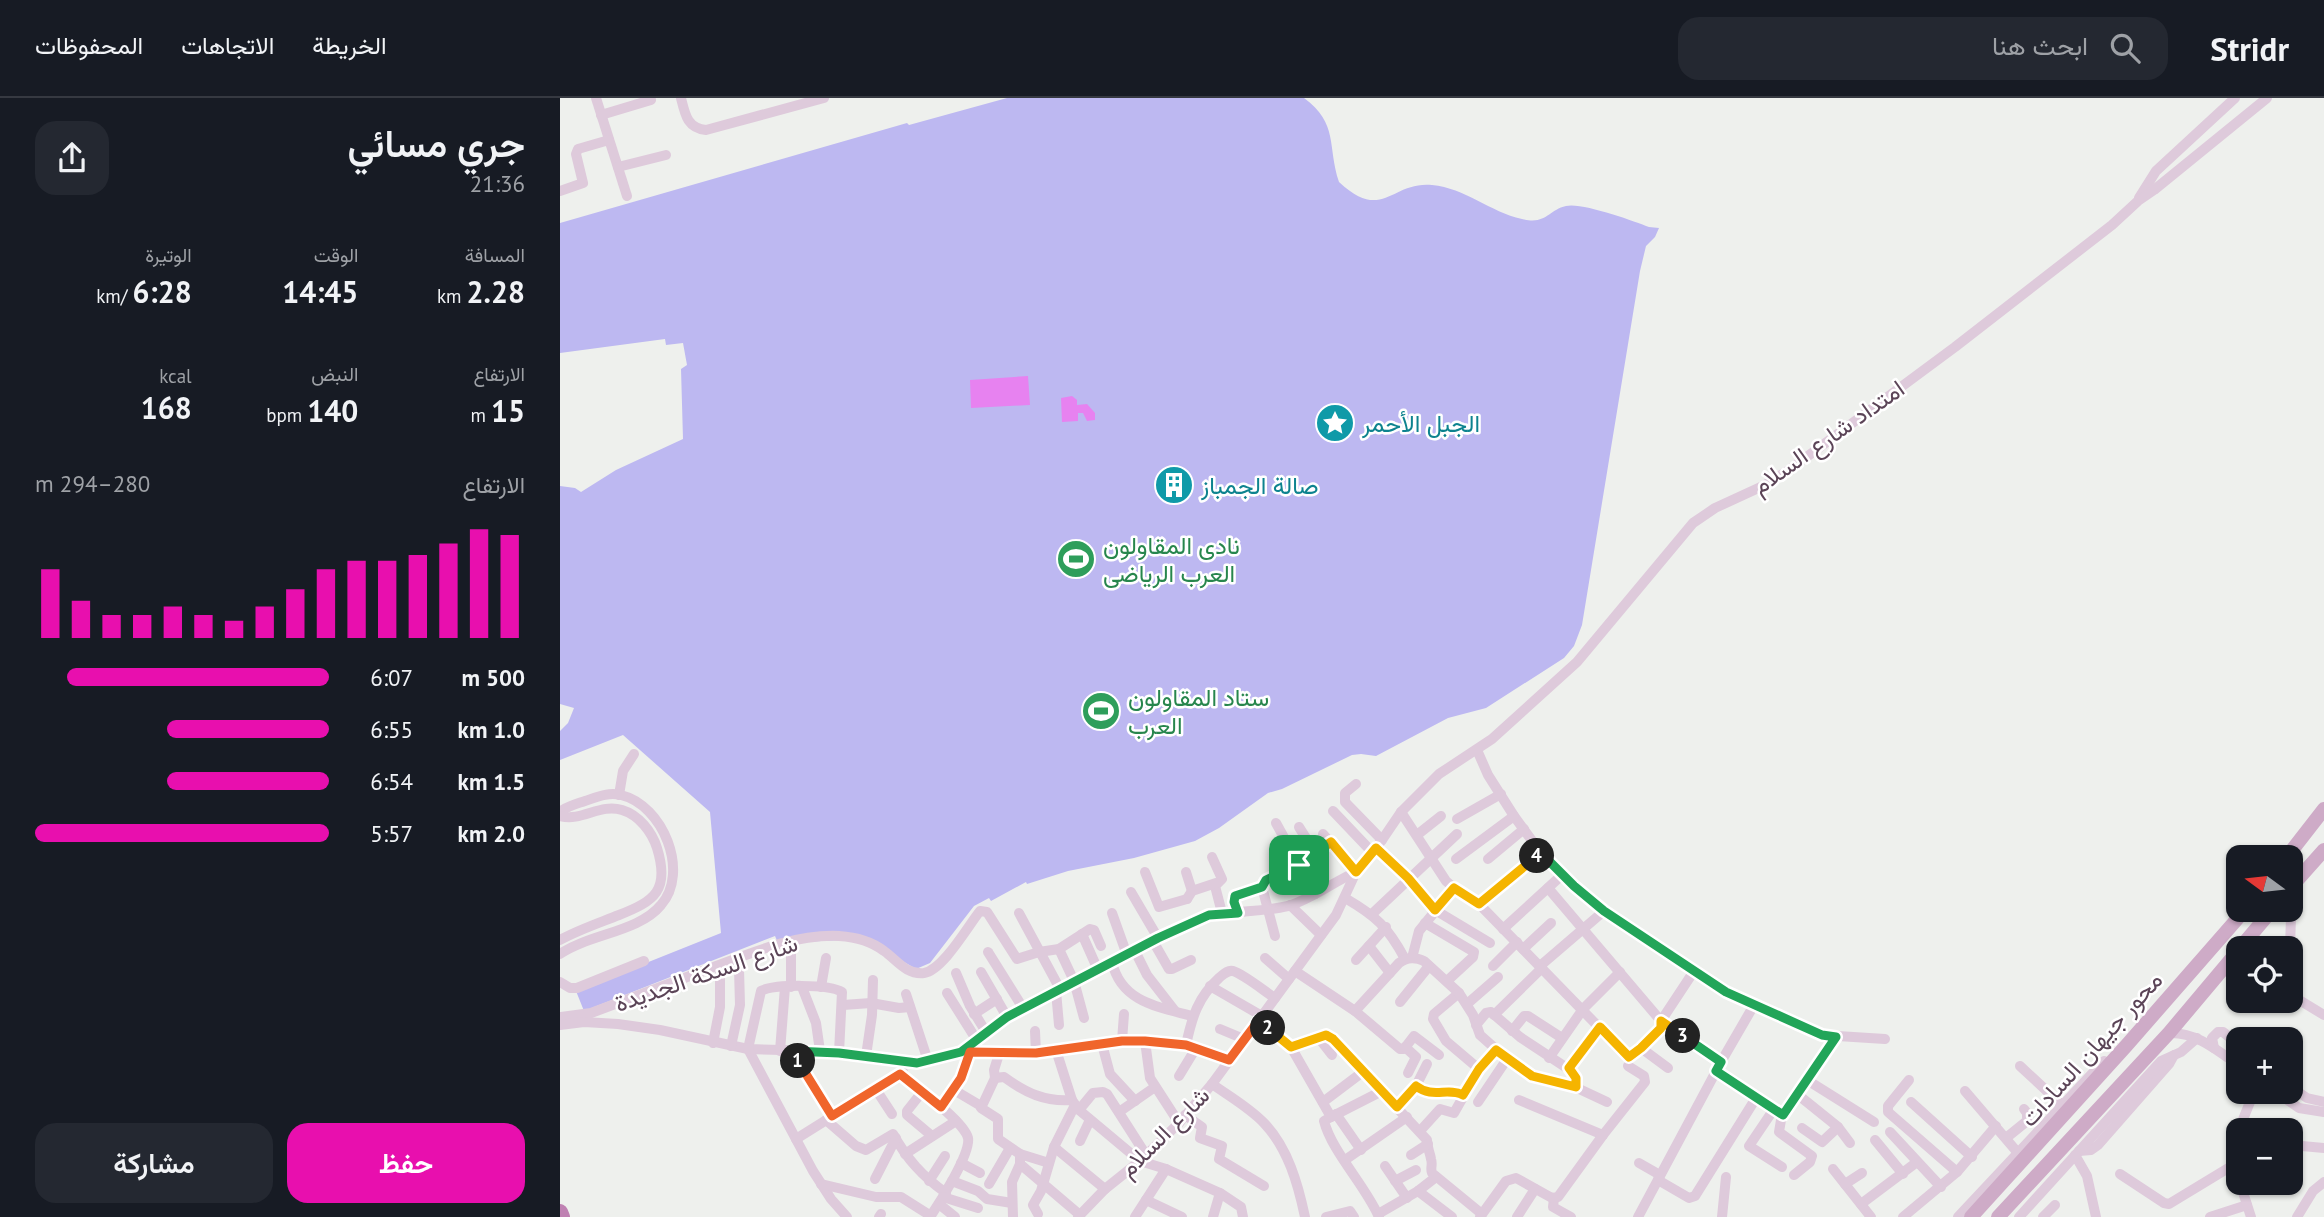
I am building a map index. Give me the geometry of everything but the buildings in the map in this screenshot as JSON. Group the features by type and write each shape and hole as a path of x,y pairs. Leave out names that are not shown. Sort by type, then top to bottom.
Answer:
{"main road":[{"path":"2296,845 2324,809"},
{"path":"2303,874 2324,850"},
{"name":"محور جيهان السادات","path":"1970,1217 2234,922"},
{"name":"محور جيهان السادات","path":"2251,936 2262,922"},
{"name":"محور جيهان السادات","path":"1998,1217 2169,1032 2226,965"}],"street":[{"path":"596,98 627,196"},
{"path":"681,98 687,121 692,126 706,130 824,98"},
{"path":"2138,201 2151,178 2169,157 2235,98"},
{"path":"2138,201 2267,98"},
{"path":"601,115 651,100"},
{"path":"560,191 583,183 576,154 578,149 609,140"},
{"path":"618,167 666,155"},
{"path":"2169,157 2179,170"},
{"name":"امتداد شارع السلام","path":"1477,750 1577,662 1700,517 1765,485 1788,470 1955,347 2103,232 2138,201"},
{"path":"1477,750 1484,767 1514,816 1541,853 1604,911 1726,992 1822,1035 1885,1039"},
{"name":"شارع السلام","path":"1079,1216 1105,1189 1143,1158 1212,1084 1321,935 1345,898 1356,872 1401,812 1439,774 1477,750"},
{"path":"619,795 623,771 634,754"},
{"path":"1356,783 1345,793 1345,802 1377,847"},
{"path":"1458,819 1501,794"},
{"path":"560,814 568,807 604,795 619,795 634,800 656,820 666,839 673,872 670,890 641,920 561,946"},
{"path":"560,814 578,817 604,808 617,808 634,815 647,828 658,849 662,872 655,904"},
{"path":"1333,811 1377,847 1435,910 1490,943"},
{"path":"1291,1047 1326,1035 1333,1039 1427,1140 1432,1160 1431,1171 1436,1177 1481,1216 1511,1178 1516,1178 1553,1198 1558,1197 1645,1082 1644,1076 1600,1027 1520,945 1479,904 1446,881 1401,812"},
{"path":"1417,835 1441,816"},
{"path":"1455,859 1514,816"},
{"path":"647,828 656,820"},
{"path":"1276,823 1315,894"},
{"path":"1299,827 1317,854"},
{"path":"1488,859 1524,829"},
{"path":"1372,914 1457,834"},
{"path":"941,1107 954,1090 966,1065 966,1052 976,1040 1007,1017 1196,920 1222,913 1238,913 1290,905 1356,872 1327,838 1317,854 1266,880 1262,887 1235,896 1238,913"},
{"path":"1479,904 1541,853"},
{"path":"1146,872 1159,908 1222,880 1212,857"},
{"path":"1186,872 1196,920"},
{"path":"1503,929 1562,875"},
{"path":"1216,883 1222,913"},
{"path":"1262,887 1275,936"},
{"path":"1354,1011 1390,973 1409,958 1425,923 1454,888"},
{"path":"1548,888 1661,1021 1756,1098 1778,1112"},
{"path":"1130,892 1169,969 1191,960"},
{"path":"1345,898 1372,914 1386,927 1409,958"},
{"path":"1290,905 1321,935"},
{"name":"شارع السكة الجديدة","path":"561,1021 591,1013 763,949 817,937 860,939 883,950 901,967 913,973 926,973 938,967 980,911 987,912 1014,957 1020,959 1039,952"},
{"path":"1494,1015 1541,967 1604,911"},
{"path":"1018,913 1058,990 1059,1025"},
{"path":"1112,913 1131,953 1175,1011"},
{"path":"1425,923 1474,952 1473,957 1447,981"},
{"path":"1493,966 1551,923"},
{"path":"1356,960 1386,927"},
{"path":"1039,952 1059,949 1090,929 1094,930 1101,946"},
{"path":"1082,934 1098,970"},
{"path":"1369,946 1390,973"},
{"path":"1059,949 1074,981 1084,1018"},
{"path":"780,1051 793,987 791,951"},
{"path":"988,952 1023,1008"},
{"path":"821,987 826,958"},
{"path":"1265,958 1354,1011 1400,1049 1414,1037 1439,1055"},
{"path":"1409,958 1418,958 1460,993 1480,1035 1507,1059 1532,1076 1576,1087 1607,1102"},
{"path":"560,982 570,988 577,988 644,961"},
{"path":"1112,962 1121,985 1131,993 1152,1004 1192,1016"},
{"path":"1401,1002 1429,966"},
{"path":"731,1046 740,1002 739,969"},
{"path":"1180,1076 1191,1046 1192,1016 1210,986 1226,972 1234,971 1275,998"},
{"path":"1629,1061 1661,1028 1661,1021 1693,971"},
{"path":"981,972 1007,1017"},
{"path":"1549,1058 1583,1009 1620,972"},
{"path":"957,973 974,1014 986,1032"},
{"path":"713,1043 720,1007 720,974"},
{"path":"1131,993 1147,975"},
{"path":"1467,1004 1498,977"},
{"path":"866,1056 872,1015 873,980"},
{"path":"1210,986 1261,1018 1291,1047 1323,1101 1361,1150"},
{"path":"793,987 816,1023 820,1051"},
{"path":"839,1053 843,1005 842,992 839,989 793,987 765,988 761,991 748,1049 821,1184 846,1217"},
{"path":"947,993 976,1040"},
{"path":"1460,993 1434,1014 1433,1019 1446,1041 1479,1069"},
{"path":"906,994 922,1062"},
{"path":"727,999 756,1006"},
{"path":"974,1014 997,999"},
{"path":"2303,1002 2324,1015"},
{"path":"843,1005 871,1003 899,1008 910,1007"},
{"path":"1638,1217 1718,1066 1755,1005"},
{"path":"1476,1025 1488,1012 1494,1015 1549,1058 1569,1068 1576,1078 1576,1087"},
{"path":"1122,1041 1124,1014"},
{"path":"1512,1031 1524,1016 1528,1016 1562,1038"},
{"path":"561,1021 660,1030 748,1049 820,1051 922,1062"},
{"path":"1569,1068 1600,1027"},
{"path":"1220,1028 1244,1040"},
{"path":"1035,1031 1036,1053"},
{"path":"2169,1032 2197,1038 2226,1056"},
{"path":"2214,1048 2212,1038 2218,1032 2226,1034"},
{"path":"1782,1167 1749,1146 1797,1094 1836,1037"},
{"path":"1318,1038 1332,1055"},
{"path":"2019,1217 2077,1153 2091,1150 2098,1145 2174,1055 2186,1049 2197,1038"},
{"path":"796,1139 875,1088 922,1062 966,1052 1036,1053 1122,1041 1145,1041 1191,1046 1229,1060"},
{"path":"1145,1041 1147,1069 1155,1087 1182,1119 1202,1127 1200,1138 1222,1146 1219,1159 1264,1186"},
{"path":"1102,1044 1107,1069 1135,1101"},
{"path":"1958,1217 2103,1062 2126,1046"},
{"path":"1405,1047 1416,1057 1408,1073"},
{"path":"1641,1048 1668,1068"},
{"path":"1056,1050 1076,1105 1090,1120 1143,1158 1220,1193 1241,1207 1243,1217"},
{"path":"1420,1131 1440,1109 1454,1113 1479,1069 1496,1050"},
{"path":"792,1051 829,1118 860,1149 866,1150 895,1136"},
{"path":"981,1106 995,1078 994,1070 999,1054"},
{"path":"1478,1102 1507,1059"},
{"path":"1397,1107 1416,1086 1427,1064"},
{"path":"2020,1066 2062,1105"},
{"path":"1323,1101 1364,1071"},
{"path":"821,1184 876,1196 901,1197 914,1212 931,1217 961,1163 969,1140 965,1130 956,1121 900,1074"},
{"path":"995,1078 1004,1077 1023,1091 1042,1098 1076,1105"},
{"path":"1807,1080 1874,1122"},
{"path":"1909,1080 1888,1106 1888,1112 1957,1172"},
{"path":"1107,1094 1118,1083"},
{"path":"1212,1084 1264,1122 1273,1134 1294,1175 1305,1217"},
{"path":"1416,1086 1430,1093 1456,1092 1463,1095"},
{"path":"1119,1112 1155,1087"},
{"path":"875,1088 891,1114"},
{"path":"954,1090 998,1119 998,1139 1079,1216"},
{"path":"1382,1091 1324,1121 1345,1160 1369,1195 1378,1215 1392,1213 1407,1198 1436,1177"},
{"path":"1965,1091 2018,1153"},
{"path":"922,1092 906,1115 932,1136"},
{"path":"1038,1214 1032,1206 1054,1147 1076,1105 1093,1093 1107,1094 1143,1158"},
{"path":"1797,1094 1838,1127 1850,1143"},
{"path":"2303,1095 2324,1102"},
{"path":"1639,1163 1689,1198 1695,1196 1756,1098"},
{"path":"1519,1100 1603,1135"},
{"path":"1912,1102 1972,1157"},
{"path":"2293,1104 2299,1108 2324,1112"},
{"path":"2006,1138 2027,1121 2028,1116 2024,1109"},
{"path":"1778,1112 1779,1132 1812,1156 1810,1162 1794,1175"},
{"path":"1345,1160 1407,1117"},
{"path":"1080,1142 1090,1120"},
{"path":"905,1154 956,1121"},
{"path":"1895,1217 1907,1214 1941,1187 1972,1157 1996,1126"},
{"path":"1802,1128 1822,1142 1838,1127"},
{"path":"1890,1132 1941,1187"},
{"path":"895,1136 905,1154 943,1198 955,1217"},
{"path":"875,1179 895,1136"},
{"path":"1875,1140 1903,1174"},
{"path":"1411,1155 1428,1144"},
{"path":"2303,1146 2324,1148"},
{"path":"1054,1147 1105,1189"},
{"path":"2077,1153 2087,1176 2096,1217"},
{"path":"1016,1155 1049,1163"},
{"path":"989,1184 1016,1155"},
{"path":"1013,1217 1012,1182 1016,1155"},
{"path":"929,1181 945,1156"},
{"path":"1861,1204 1917,1162"},
{"path":"961,1163 980,1173"},
{"path":"1385,1166 1407,1198"},
{"path":"1135,1217 1166,1169"},
{"path":"1833,1169 1871,1217"},
{"path":"2120,1174 2169,1204 2226,1169"},
{"path":"1395,1181 1416,1170"},
{"path":"1845,1184 1862,1173"},
{"path":"1722,1217 1726,1177"},
{"path":"952,1181 974,1189 987,1199 1012,1203"},
{"path":"2297,1217 2313,1191 2324,1182"},
{"path":"1517,1217 1535,1189"},
{"path":"1418,1191 1444,1215"},
{"path":"1213,1217 1220,1193"},
{"path":"2244,1195 2251,1217"},
{"path":"943,1198 978,1208"},
{"path":"1553,1198 1553,1207 1571,1217"},
{"path":"1146,1200 1182,1217"},
{"path":"2043,1217 2055,1205"},
{"path":"2210,1217 2247,1205"},
{"path":"1326,1217 1345,1211 1350,1211 1354,1217"}],"shaded area":[{"name":"نادى المقاولون العرب الرياضى","path":"1007,98 1304,98 1323,117 1330,136 1339,182 1354,194 1366,199 1377,200 1418,185 1432,185 1455,191 1522,219 1542,219 1560,208 1573,206 1595,209 1659,228 1646,246 1640,271 1582,625 1574,646 1564,658 1486,708 1448,718 1376,756 1352,755 1282,789 1268,793 1219,828 1195,841 1134,858 1068,871 1027,884 1026,882 991,901 989,898 974,906 930,963 916,969 865,939 778,943 775,936 584,1011 576,991 721,933 710,812 623,735 560,760 560,731 568,723 574,708 560,704 560,486 575,488 581,492 616,470 683,439 681,369 687,365 683,343 666,345 665,339 560,353 560,223 907,123 909,125"},
{"path":"1028,376 1030,405 971,408 970,380"},
{"path":"1072,396 1077,400 1077,405 1087,404 1095,413 1095,420 1087,421 1083,413 1078,413 1078,421 1062,422 1061,398"}],"place":[{"name":"الجبل الأحمر","path":"1335,423"},
{"name":"صالة الجمباز","path":"1174,485"},
{"name":"نادى المقاولون العرب الرياضى","path":"1076,559"},
{"name":"ستاد المقاولون العرب","path":"1101,711"}],"route":[{"path":"1331,842 1356,872 1376,848 1408,878 1435,910 1454,888 1479,904 1541,853 1604,911 1726,992 1822,1035 1836,1037 1783,1115 1716,1071 1721,1062 1661,1021 1661,1028 1629,1057 1600,1027 1569,1068 1576,1078 1576,1087 1532,1076 1496,1050 1479,1069 1463,1095 1456,1092 1424,1092 1416,1086 1397,1107 1333,1039 1326,1035 1291,1047 1259,1020 1229,1060 1186,1045 1145,1041 1122,1041 1036,1053 970,1052 961,1078 941,1107 900,1074 832,1116 792,1051 820,1051 917,1063 961,1052 1007,1017 1158,938 1209,915 1238,913 1233,899 1235,896 1262,887 1266,880 1299,865 1331,842"}]}
